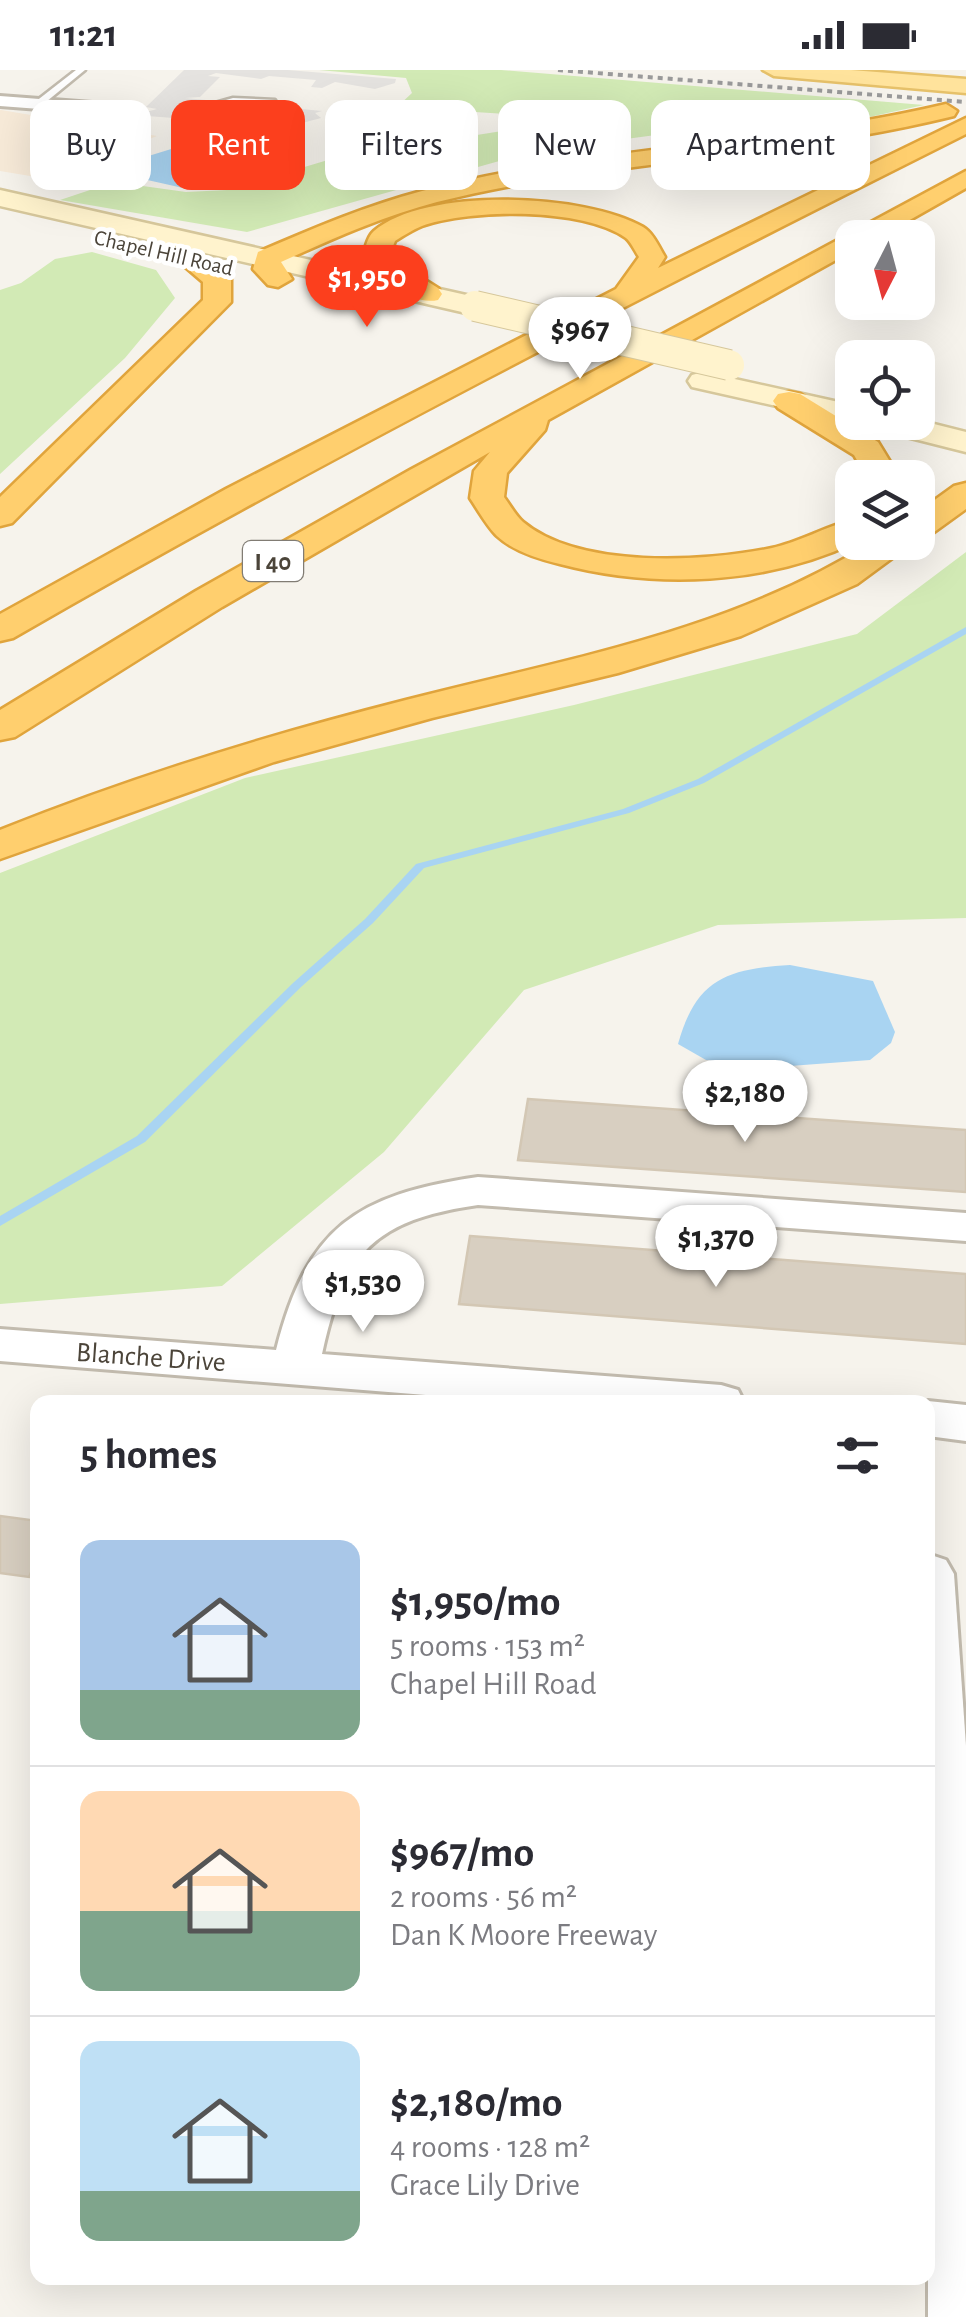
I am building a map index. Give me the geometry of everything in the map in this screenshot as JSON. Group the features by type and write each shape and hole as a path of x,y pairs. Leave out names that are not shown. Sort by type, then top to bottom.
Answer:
{"highway":[{"path":"273,268 368,216 455,190 797,141 966,106"},
{"path":"0,630 195,519 452,381 966,125"},
{"name":"I 40","path":"890,220 966,178"},
{"path":"428,294 374,259 374,245 380,237 402,224 436,214 500,208 584,214 636,231 650,243 652,256 628,292"},
{"name":"I 40","path":"0,728 122,649 421,475 835,250"},
{"path":"0,516 216,302 217,280 188,258"},
{"path":"788,402 866,448 873,460"},
{"path":"552,404 498,460 486,489 490,506 498,517 534,543 603,563 690,570 790,556 835,538"},
{"path":"935,516 966,493"},
{"path":"0,846 253,756 728,626 829,585 869,560"}],"main road":[{"path":"774,70 966,86"},
{"name":"Chapel Hill Road","path":"0,198 273,268 716,373 835,391"},
{"name":"Chapel Hill Road","path":"0,214 188,258 428,294 473,315"},
{"name":"Chapel Hill Road","path":"716,373 788,402 835,411"},
{"path":"935,414 966,422"},
{"path":"935,434 966,442"}],"street":[{"path":"0,101 30,103"},
{"path":"295,1368 313,1298 324,1271 342,1246 377,1218 410,1202 442,1194 496,1192 966,1228"},
{"name":"Blanche Drive","path":"0,1345 633,1395"},
{"path":"935,1420 966,1422"},
{"path":"935,1691 959,2092 962,2317"}],"lane":[{"path":"43,100 81,70"}],"shaded area":[{"path":"184,70 288,70 396,79 395,83 375,89 335,82 322,88 311,87 316,80 216,73 208,76 220,77 200,97 185,98 206,100 171,100 171,118 151,116 151,111 157,109 151,108 151,102"},
{"path":"305,109 322,111 315,113 321,118 305,122"},
{"path":"0,110 30,115 30,176 0,171"}],"green space":[{"path":"319,70 501,70 864,100 651,100 651,136 631,138 631,100 498,100 498,113 478,112 478,100 404,100 412,93 406,78"},
{"path":"870,101 924,105 870,117"},
{"path":"498,132 498,161 478,167 478,135"},
{"path":"325,161 325,190 396,190 247,232 60,200 90,190 151,187 186,192 305,190 305,167"},
{"path":"92,252 156,270 175,298 125,358 0,474 0,290 21,283 55,259"},
{"path":"966,552 966,918 718,925 524,990 384,1152 222,1286 0,1304 0,873 245,778 574,705 857,634"}],"water":[{"path":"171,149 171,185 151,181 151,155"},
{"path":"790,965 873,981 895,1032 891,1043 870,1060 790,1066 706,1060 678,1044 694,1005 717,982 748,970"}],"building":[{"path":"528,1099 966,1130 966,1192 518,1160"},
{"path":"470,1236 966,1274 966,1344 459,1304"},
{"path":"0,1516 30,1520 29,1577 0,1573"}],"waterway":[{"path":"0,1222 141,1139 297,985 369,921 420,866 626,811 701,781 966,630"}],"railway":[{"path":"558,70 966,102"}]}
